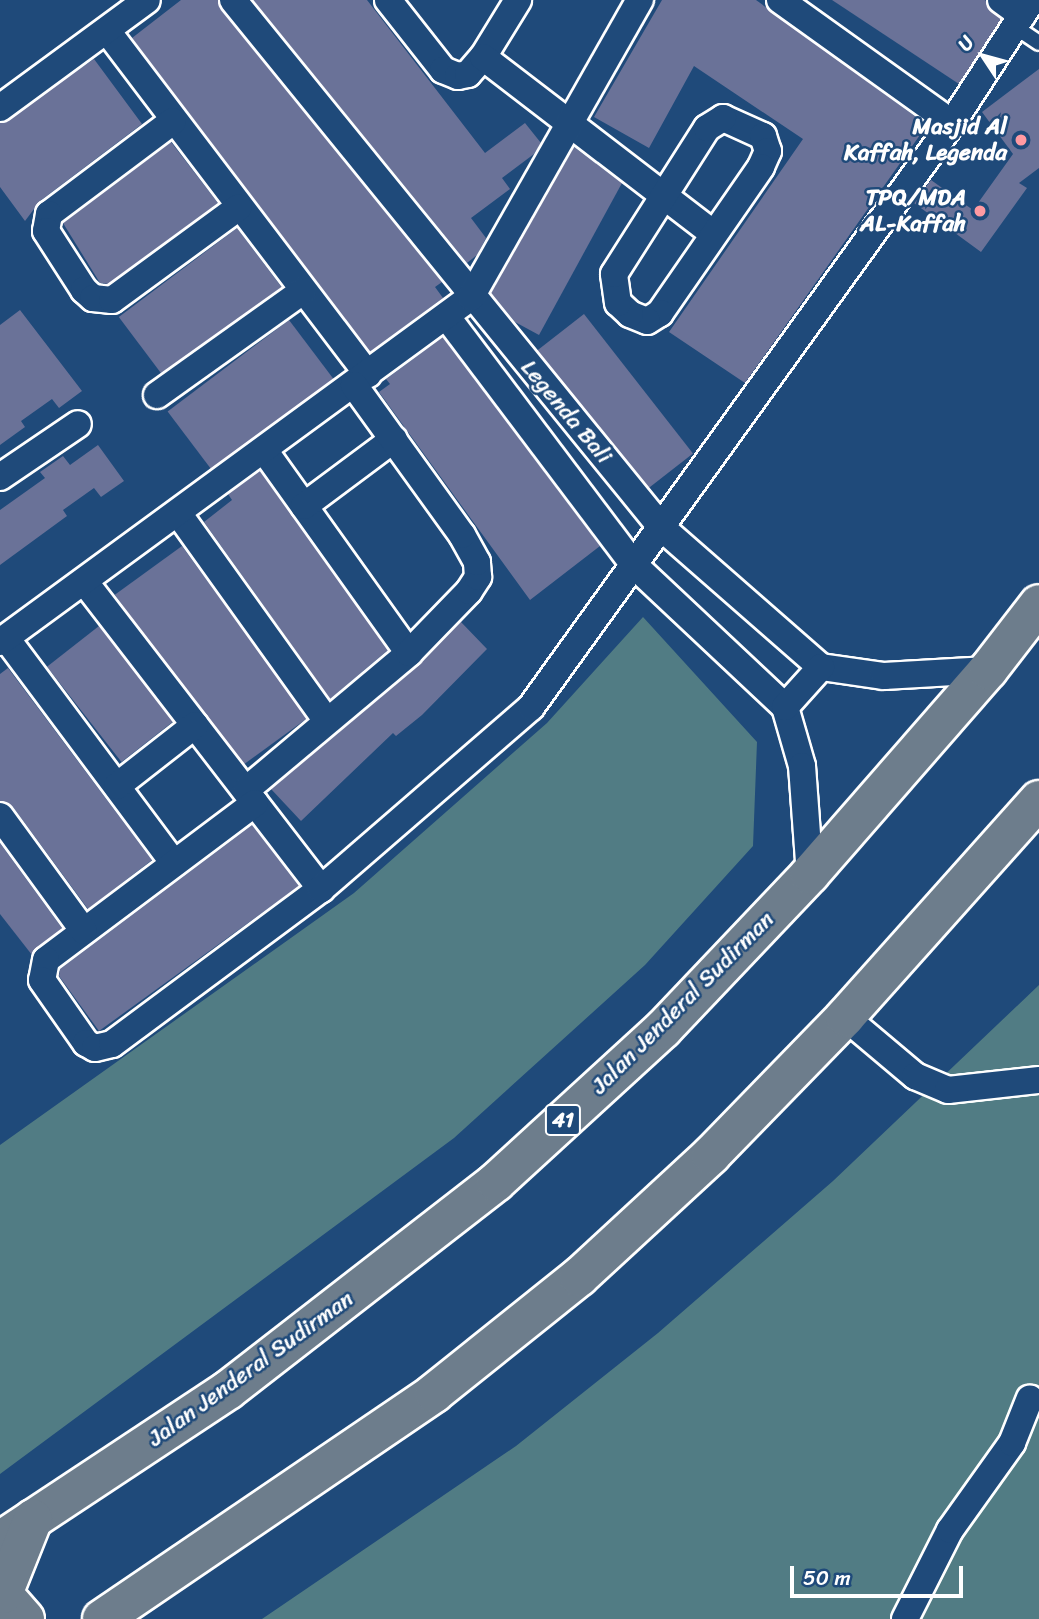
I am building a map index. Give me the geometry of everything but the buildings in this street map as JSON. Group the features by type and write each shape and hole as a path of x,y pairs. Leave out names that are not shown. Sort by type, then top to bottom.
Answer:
{"highway":[{"name":"Jalan Jenderal Sudirman","path":"0,1541 228,1390 496,1182 663,1029 810,874 988,670 1039,604"},
{"path":"102,1619 434,1393 579,1277 711,1155 845,1017 1039,800"},
{"path":"25,1619 3,1594 33,1519"}],"street":[{"path":"0,108 108,32 147,0"},
{"name":"Legenda Bali","path":"233,0 471,297 663,528 821,667"},
{"path":"388,0 443,70 468,75 483,57 518,0"},
{"path":"174,863 3,640 471,297 566,123 640,0"},
{"path":"780,0 952,123"},
{"path":"108,32 303,291 361,380 394,439 477,562 478,577 469,591 409,653 326,720 250,796 174,863 46,960 42,980 86,1043 103,1048 321,889 531,707 663,528 952,123 1017,10"},
{"path":"483,57 714,234"},
{"path":"723,118 763,136 768,151 761,167 714,234 660,313 647,321 630,314 618,303 614,274 707,128 723,118"},
{"path":"173,121 49,214 46,230 84,290 93,298 112,300 239,206"},
{"path":"157,395 303,291"},
{"name":"Legenda Bali","path":"447,317 634,565 785,707"},
{"path":"0,477 78,424"},
{"path":"304,506 394,439"},
{"path":"264,450 409,653"},
{"path":"178,513 326,720"},
{"path":"84,581 321,889"},
{"path":"810,874 802,766 785,707 821,667 884,676 988,670"},
{"path":"117,786 195,725"},
{"path":"0,816 84,931"},
{"path":"845,1017 915,1076 948,1090 1039,1080"},
{"path":"905,1619 950,1530 1012,1443 1030,1398"}],"lane":[{"path":"1017,10 1039,43"}],"green space":[{"path":"643,617 757,742 753,846 645,965 454,1138 0,1474 0,1145 354,893 547,723"},
{"path":"1039,985 1039,1619 262,1619 516,1446 658,1333 833,1181"}],"place":[{"name":"Masjid Al Kaffah, Legenda","path":"1021,140"},
{"name":"TPQ/MDA AL-Kaffah","path":"980,211"}]}
